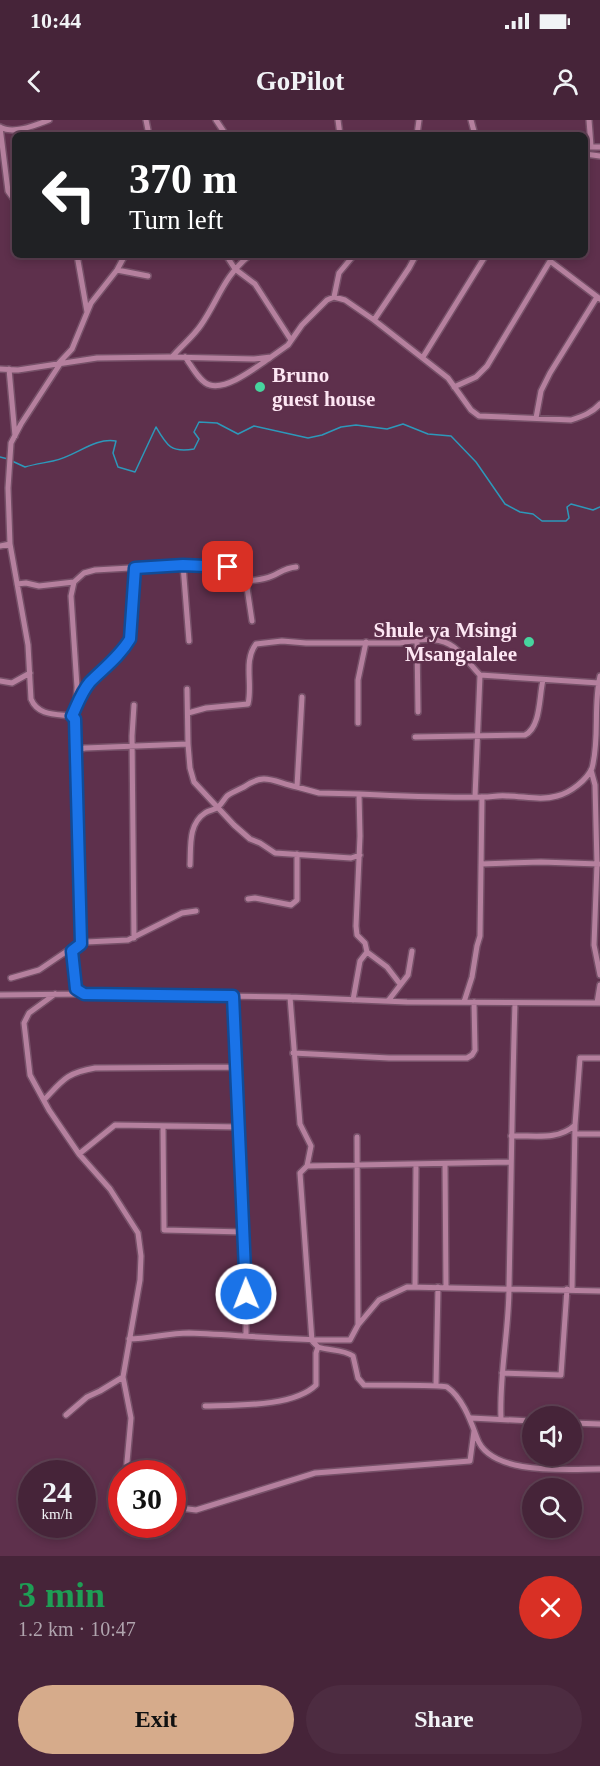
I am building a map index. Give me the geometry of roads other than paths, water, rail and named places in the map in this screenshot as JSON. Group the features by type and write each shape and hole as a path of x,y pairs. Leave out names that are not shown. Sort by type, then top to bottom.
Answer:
{"street":[{"path":"0,127 5,130 15,129 49,120"},
{"path":"589,120 588,147 600,147"},
{"path":"0,127 8,191 12,197"},
{"path":"78,258 87,312"},
{"path":"72,716 44,713 34,706 31,699 28,645 10,544 11,443 59,364 72,349 96,296 117,270 123,258"},
{"path":"228,258 235,269 255,284 291,339"},
{"path":"172,357 199,328 221,287 247,258"},
{"path":"334,297 339,273 352,258"},
{"path":"374,320 414,258"},
{"path":"423,357 484,258"},
{"path":"454,387 476,377 487,366 551,258 598,298 550,373 541,391 536,418"},
{"path":"117,270 148,276"},
{"path":"185,357 202,381 210,386 225,384 254,370 279,353 314,313 327,300 334,297 345,300 423,357 448,378 471,410 479,416 571,420 585,416 600,404"},
{"path":"0,369 18,370 97,358 254,359 271,357"},
{"path":"9,369 15,436"},
{"path":"0,546 10,544"},
{"path":"17,584 26,583 39,586 74,582 84,573 95,570 183,565 228,567 240,572 246,581 252,621"},
{"path":"183,565 189,641"},
{"path":"246,581 259,580 283,568 296,567"},
{"path":"76,701 89,684 125,648 130,639 135,568"},
{"path":"74,582 71,596 76,701 72,716 75,719 81,944"},
{"path":"188,713 206,708 248,704 250,652 256,644 282,641 400,643 430,639 449,642 480,675 543,680 599,680 597,744 591,770 576,787 558,796 319,794 259,778 249,781 228,795 218,808 207,812 195,823 190,865"},
{"path":"417,640 418,712"},
{"path":"358,723 358,680 366,642"},
{"path":"0,681 12,683 30,673"},
{"path":"475,797 480,675"},
{"path":"415,737 525,735 531,732 535,723 543,680"},
{"path":"187,688 188,744 194,782 250,839 274,853 351,858 360,855"},
{"path":"297,787 302,697"},
{"path":"134,705 132,746 134,938"},
{"path":"76,750 188,744"},
{"path":"591,770 596,785 598,864 594,945 600,975"},
{"path":"359,794 360,855 357,935 365,943 367,952 387,967 400,984"},
{"path":"464,1002 472,977 480,936 482,797"},
{"path":"248,899 255,898 291,905 297,900 297,854"},
{"path":"481,864 541,862 598,864"},
{"path":"11,978 39,970 81,944 134,938 182,913 196,911"},
{"path":"81,944 72,951 76,989 84,994"},
{"path":"387,1001 408,975 412,951"},
{"path":"353,1000 360,961 367,952"},
{"path":"0,995 84,994 598,1003 600,985"},
{"path":"55,994 29,1014 24,1023 30,1075 79,1154 110,1189 138,1233 141,1256 140,1281 123,1377 132,1418 127,1460"},
{"path":"233,996 244,1232 246,1335"},
{"path":"290,997 300,1124 311,1146 307,1166 300,1173 312,1341 318,1347 326,1350 347,1352 353,1356 358,1378 364,1385 419,1387 436,1385 448,1388 471,1418 481,1446 493,1457 548,1470 600,1469"},
{"path":"293,1053 389,1058 467,1058 475,1050 474,1002"},
{"path":"501,1419 502,1373 508,1321 515,1003"},
{"path":"502,1373 561,1375 569,1290 575,1125 580,1058 600,1058"},
{"path":"44,1100 68,1075 86,1070 236,1067"},
{"path":"79,1154 115,1125 239,1127"},
{"path":"511,1136 561,1134 575,1125"},
{"path":"163,1126 164,1230 244,1232"},
{"path":"575,1134 600,1134"},
{"path":"357,1137 358,1325"},
{"path":"307,1166 510,1162"},
{"path":"415,1287 416,1164"},
{"path":"445,1164 446,1287"},
{"path":"129,1339 187,1333 312,1341 350,1340 358,1325 379,1300 407,1287 509,1287 600,1291"},
{"path":"436,1385 438,1287"},
{"path":"205,1406 275,1403 310,1391 316,1385 318,1347"},
{"path":"66,1415 87,1397 123,1377"},
{"path":"471,1418 522,1420"},
{"path":"582,1423 600,1424"},
{"path":"186,1509 196,1510 315,1473 470,1461 474,1427"}],"waterway":[{"path":"12,461 25,467 61,459 100,442 116,441 113,453 118,467 135,472 156,427 170,447 186,450 194,449 199,439 194,432 199,422 217,423 238,434 254,426 308,438 341,427 356,425 387,429 403,424 428,434 451,436 476,462 505,504 520,512 533,514 542,521 566,521 569,518 567,507 571,504 593,510 600,507"},
{"path":"0,457 8,459"}],"place":[{"name":"Bruno guest house","path":"260,387"},
{"name":"Shule ya Msingi Msangalalee","path":"529,642"}]}
